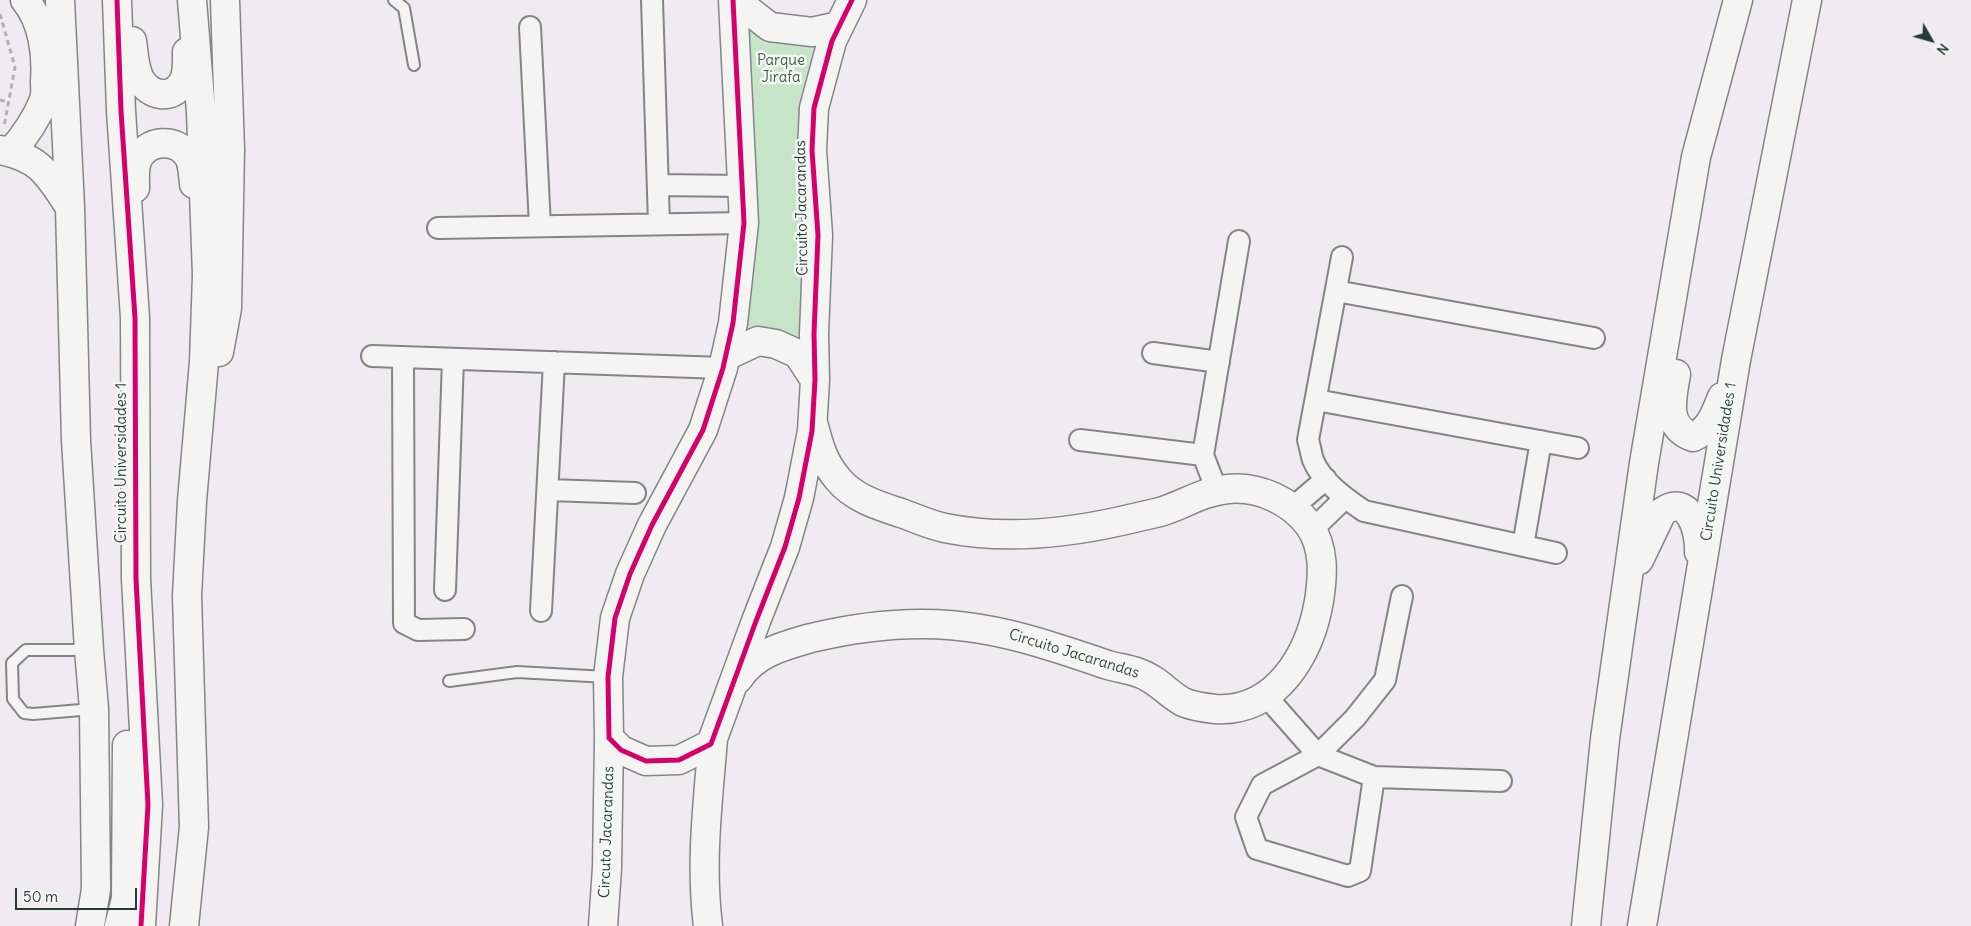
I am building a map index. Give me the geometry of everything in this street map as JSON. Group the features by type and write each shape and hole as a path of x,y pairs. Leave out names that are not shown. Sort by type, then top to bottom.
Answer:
{"street":[{"path":"4,146 29,131 45,98 46,66 41,33 25,0"},
{"path":"60,0 70,207 76,440 94,709 96,889 90,926"},
{"name":"Circuito Universidades 1","path":"117,0 121,112 135,318 136,579 148,804 142,926"},
{"path":"129,0 136,70 140,81 151,93 160,95 169,94 177,90 183,83 186,75 191,0"},
{"path":"184,926 194,827 187,596 192,501 204,362 208,275 200,112 191,0"},
{"path":"192,501 226,308 230,150 225,0"},
{"path":"652,0 659,224"},
{"path":"734,0 770,27 812,32 839,26"},
{"name":"Circuto Jacarandas","path":"603,926 607,868 608,677 615,618 630,574 652,525 703,430 724,362 733,323 744,222 734,0"},
{"name":"Circuito Jacarandas","path":"732,688 742,674 758,658 787,644 860,628 950,625 978,628 1010,635 1139,673 1163,686 1184,702 1207,708 1235,708 1256,702 1266,696 1286,678 1297,664 1316,621 1322,581 1322,564 1312,530 1303,517 1292,508 1279,499 1256,491 1231,488 1217,491 1158,512 1063,532 1017,534 944,528 876,504 848,489 839,481 822,455 812,420 818,235 812,150 814,108 825,64 832,41 852,0"},
{"path":"1586,926 1605,739 1644,463 1696,157 1738,0"},
{"name":"Circuito Universidades 1","path":"1642,926 1736,360 1808,0"},
{"path":"530,27 540,226"},
{"path":"135,318 139,257 135,189 136,169 138,160 149,147 166,143 183,150 188,156 192,165 208,275"},
{"path":"4,146 37,164 50,176 70,207"},
{"path":"1696,157 1701,193 1671,407 1674,420 1684,434 1693,437 1703,433 1710,424 1736,360"},
{"path":"658,185 743,186"},
{"path":"438,228 744,222"},
{"path":"1217,491 1203,455 1239,241"},
{"path":"1342,257 1308,440 1314,461 1326,479 1345,498 1364,512 1556,553"},
{"path":"1336,291 1594,338"},
{"path":"372,356 554,362 724,362 758,341 776,344 798,354 814,380"},
{"path":"1153,353 1219,362"},
{"path":"402,357 404,623 418,630 464,629"},
{"path":"445,590 452,359"},
{"path":"541,611 554,362"},
{"path":"1316,400 1578,448"},
{"path":"609,738 621,750 646,761 679,760 711,744 785,547 799,498 812,420"},
{"path":"1080,440 1203,455"},
{"path":"1523,546 1541,441"},
{"path":"1292,508 1326,479"},
{"path":"548,490 635,493"},
{"path":"1312,530 1345,498"},
{"path":"1626,586 1662,512 1667,508 1675,506 1683,508 1689,514 1697,529 1699,546 1696,598"},
{"path":"119,926 126,898 128,798 127,673 136,579"},
{"path":"1374,777 1360,871 1348,876 1257,849 1246,817 1262,785 1318,754 1355,718 1385,680 1402,596"},
{"path":"1266,696 1318,754 1374,777 1501,781"},
{"path":"708,926 703,874 713,739"}],"lane":[{"path":"394,0 404,8 414,65"},
{"path":"89,650 26,650 12,663 13,699 24,712 33,714 94,709"},
{"path":"449,681 517,672 608,677"}],"path":[{"path":"0,14 2,30 15,67 8,102 4,146"},
{"path":"0,100 8,102"}],"green space":[{"name":"Parque Jirafa","path":"733,0 777,27 839,26 823,71 815,380 733,323"}],"cycle path":[{"path":"117,0 121,111 135,318 136,579 148,805 141,926"},
{"path":"733,0 744,223 733,323 723,368 703,430 652,525 630,574 615,618 608,677 609,738 621,750 646,761 679,760 711,744 785,547 799,498 812,431 815,380 814,334 818,235 812,150 814,108 832,41 852,0"}]}
